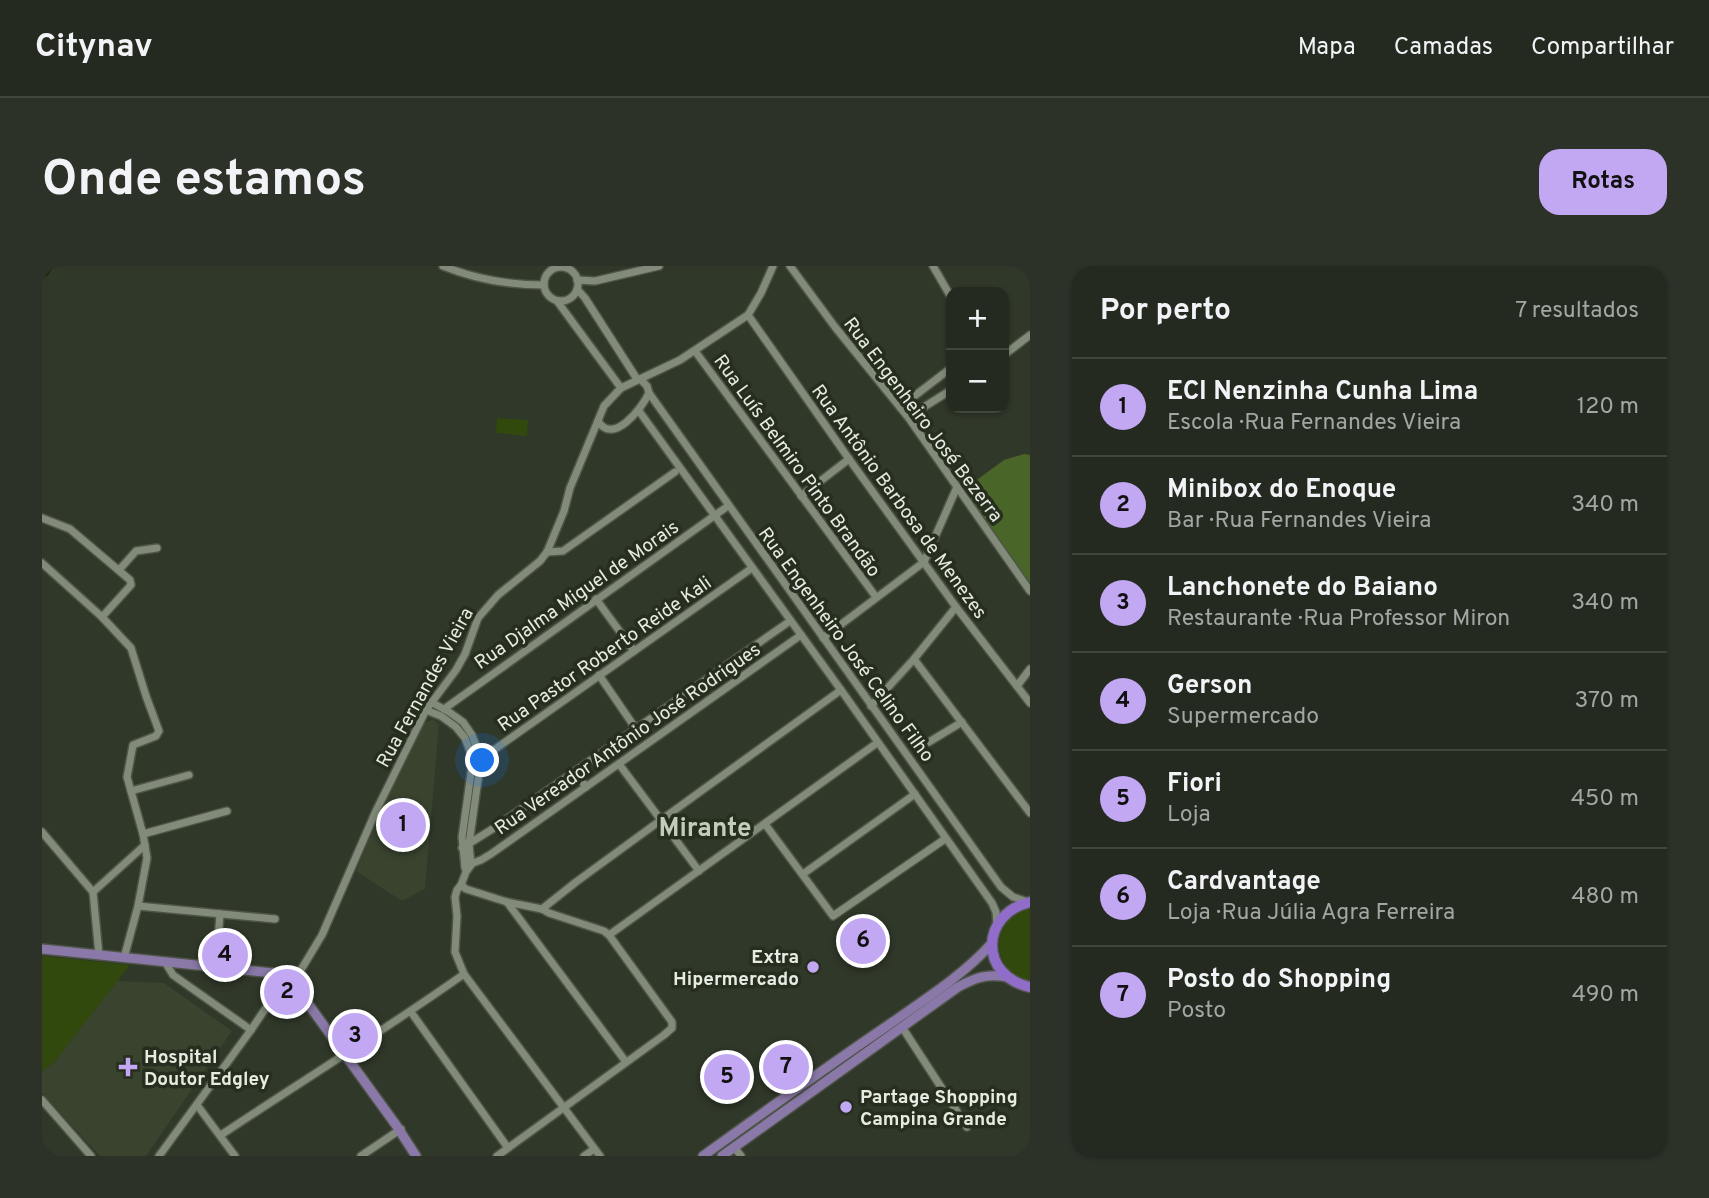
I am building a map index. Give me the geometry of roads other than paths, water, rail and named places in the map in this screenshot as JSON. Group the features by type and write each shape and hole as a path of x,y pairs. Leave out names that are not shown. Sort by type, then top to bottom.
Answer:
{"highway":[{"path":"1029,902 1016,906 1005,914 997,925 992,943 996,962 1007,977 1030,987"}],"main road":[{"path":"703,1156 901,1016 966,968 992,943"},
{"path":"42,949 273,973 290,981 416,1156"},
{"path":"722,1156 958,988 983,975 1007,977"},
{"path":"398,1128 422,1156"}],"street":[{"path":"444,266 496,281 544,285"},
{"path":"577,280 595,281 659,266"},
{"path":"557,301 567,300 577,289 577,280 571,271 562,267 551,270 545,279 544,285 549,296 557,301 621,388 695,351 748,315 773,266"},
{"name":"Rua Engenheiro José Bezerra","path":"790,266 835,327 908,417 1030,591"},
{"path":"933,266 946,288"},
{"path":"585,298 587,289 595,281"},
{"path":"577,289 638,379"},
{"name":"Rua Antônio Barbosa de Menezes","path":"748,315 956,607 1030,703"},
{"path":"1009,351 1030,335"},
{"name":"Rua Luís Belmiro Pinto Brandão","path":"695,351 876,597"},
{"path":"598,421 600,426 611,430 628,421 639,411 656,372"},
{"path":"900,407 946,372"},
{"name":"Rua Engenheiro José Celino Filho","path":"638,379 1001,887 1013,897 1029,902"},
{"name":"Rua Fernandes Vieira","path":"159,1156 322,935 376,811 426,710 456,670 480,615 498,595 540,561 547,552 604,406 621,388"},
{"path":"908,417 946,393"},
{"name":"Rua Engenheiro José Celino Filho","path":"639,411 992,903 997,925"},
{"path":"801,496 849,459"},
{"path":"547,552 564,551 675,472"},
{"path":"823,638 924,562 957,487"},
{"name":"Rua Djalma Miguel de Morais","path":"444,709 728,506"},
{"path":"42,518 70,529 131,582 102,617"},
{"path":"119,570 136,551 157,548"},
{"path":"42,563 102,617 133,651 159,731 156,736 132,745 127,777 143,834 146,865 124,958"},
{"name":"Rua Pastor Roberto Reide Kali","path":"477,759 752,568"},
{"path":"768,589 781,580"},
{"path":"596,600 634,651"},
{"path":"871,706 956,607"},
{"name":"Rua Vereador Antônio José Rodrigues","path":"466,846 790,621"},
{"name":"Rua Vereador Antônio José Rodrigues","path":"467,868 491,854 801,635"},
{"path":"914,659 1030,813"},
{"path":"1017,686 1030,669"},
{"path":"599,674 636,729"},
{"path":"542,909 841,691"},
{"path":"686,694 697,709"},
{"path":"431,702 463,722 472,735 472,746"},
{"path":"426,710 441,716 456,727 472,746 477,759 466,846 467,868 455,897 455,952 464,974 600,1156"},
{"path":"929,742 962,722"},
{"path":"609,935 877,743"},
{"path":"619,764 699,871"},
{"path":"900,774 913,764"},
{"path":"575,771 586,787"},
{"path":"131,791 189,775"},
{"path":"803,874 915,794"},
{"path":"143,834 227,811"},
{"path":"765,824 833,916 945,839"},
{"path":"42,832 93,892 99,955"},
{"path":"93,892 145,845"},
{"path":"461,886 507,902 542,909 597,928 609,935 672,1022 672,1028 664,1035 498,1156"},
{"path":"507,902 626,1062"},
{"path":"138,906 275,919"},
{"path":"216,967 220,914"},
{"path":"165,962 173,975 251,1030"},
{"path":"221,1135 411,1012 464,974"},
{"path":"411,1012 508,1148"},
{"path":"902,1027 967,1127"},
{"path":"42,1101 91,1156"},
{"path":"197,1105 235,1156"},
{"path":"361,1156 398,1128"},
{"path":"734,1147 741,1156"},
{"path":"584,1156 594,1149"}],"waterway":[{"path":"42,276 47,275 53,266"}],"place":[{"name":"ECI Nenzinha Cunha Lima","path":"403,825"},
{"name":"Cardvantage","path":"863,941"},
{"name":"Gerson","path":"225,955"},
{"name":"Extra Hipermercado","path":"813,967"},
{"name":"Minibox do Enoque","path":"287,992"},
{"name":"Lanchonete do Baiano","path":"355,1036"},
{"name":"Hospital Doutor Edgley","path":"128,1067"},
{"name":"Posto do Shopping","path":"786,1067"},
{"name":"Fiori","path":"727,1077"},
{"name":"Partage Shopping Campina Grande","path":"846,1107"}],"district":[{"name":"Mirante","path":"705,827"}]}
